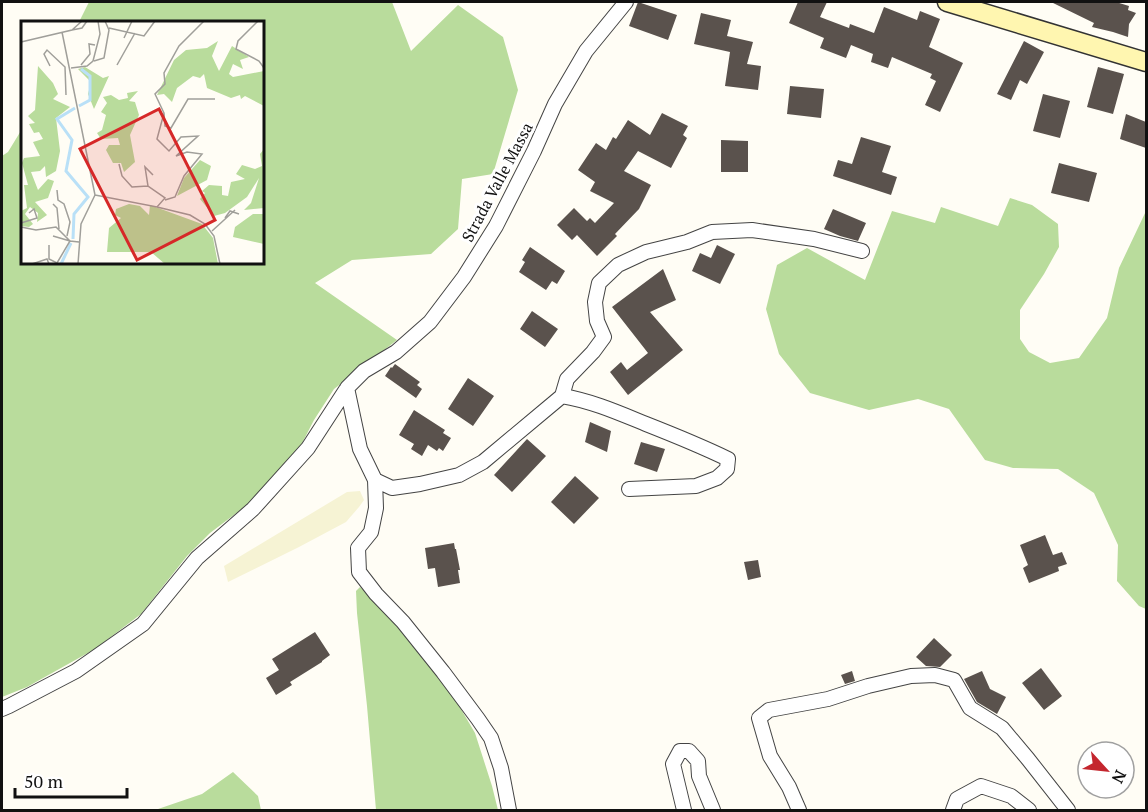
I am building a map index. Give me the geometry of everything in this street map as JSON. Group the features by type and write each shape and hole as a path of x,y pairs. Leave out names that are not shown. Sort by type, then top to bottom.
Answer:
{"main road":[{"path":"947,2 1146,62"}],"street":[{"name":"Strada Valle Massa","path":"2,709 76,671 143,624 197,558 254,509 308,448 346,388 364,371 396,352 430,322 464,277 496,226 555,104 586,51 626,2"},
{"path":"375,480 392,488 459,475 483,462 562,396 567,379 604,337 597,321 595,302 599,283 618,265 646,252 687,242 712,232 752,230 783,233 814,238 862,251"},
{"path":"346,388 360,448 375,480 376,508 371,532 358,548 359,573 403,622 478,718 490,738 501,768 509,810"},
{"path":"562,396 615,411 728,459 727,469 717,478 696,486 628,489"},
{"path":"800,810 770,756 759,718 769,710 828,699 911,676 926,675 954,680 970,708 1002,728 1068,810"},
{"path":"684,810 673,764 680,751 688,751 698,761 699,777 713,810"},
{"path":"953,810 957,799 981,786 1011,796 1029,810"}],"shaded area":[{"path":"360,491 364,500 346,522 228,582 224,566 347,492"}],"green space":[{"path":"89,2 392,2 411,51 458,5 503,37 518,90 493,174 462,179 458,229 431,254 352,260 315,283 397,340 334,389 297,453 255,499 210,533 187,556 141,614 95,649 27,687 2,697 2,156 8,152 21,131 21,264 264,264 264,21 80,21"},
{"path":"1010,198 1032,205 1058,224 1059,247 1020,310 1020,339 1029,352 1050,363 1079,358 1107,318 1119,268 1146,211 1146,609 1139,606 1117,581 1118,545 1094,493 1058,469 1013,468 985,460 949,409 918,399 869,410 810,393 779,354 766,309 777,265 807,248 865,280 892,211 935,223 941,207 998,226"},
{"path":"360,587 411,632 455,699 475,733 498,810 376,810 357,613 356,591"},
{"path":"233,772 258,796 261,810 151,810 202,794"}],"building":[{"path":"638,2 677,15 668,40 629,26"},
{"path":"798,2 827,2 820,17 849,28 850,24 874,33 884,7 917,20 920,11 940,19 929,47 963,63 940,112 925,105 936,81 930,78 932,74 892,57 888,68 871,62 873,54 851,45 846,58 820,48 824,38 789,23"},
{"path":"1051,2 1116,2 1129,6 1128,10 1136,13 1129,24 1128,37 1092,27 1094,23"},
{"path":"701,13 731,20 727,36 753,42 747,64 761,66 758,90 725,86 730,52 694,44"},
{"path":"1024,41 1044,52 1027,84 1020,80 1011,100 997,94"},
{"path":"1098,67 1124,74 1113,114 1087,107"},
{"path":"790,86 824,89 821,118 787,114"},
{"path":"1043,94 1070,101 1060,138 1033,131"},
{"path":"662,113 688,126 683,135 687,138 671,168 638,151 624,171 651,185 639,209 597,256 577,235 572,240 557,225 574,208 587,221 590,218 595,223 614,203 590,191 595,182 578,170 596,143 606,150 613,137 616,139 628,120 650,135"},
{"path":"1126,114 1146,122 1146,148 1120,139"},
{"path":"861,137 891,146 882,172 897,177 891,195 833,176 838,160 852,164"},
{"path":"721,140 748,141 748,172 721,172"},
{"path":"1059,163 1097,173 1089,202 1051,193"},
{"path":"833,209 866,223 858,241 824,229"},
{"path":"717,245 735,254 720,284 692,271 700,253 711,258"},
{"path":"530,247 565,271 557,284 552,281 546,290 519,272 525,262 522,260"},
{"path":"663,269 676,300 650,312 683,350 628,395 610,372 621,362 627,370 648,353 612,307"},
{"path":"532,311 558,329 545,347 520,329"},
{"path":"395,364 420,382 417,385 422,389 416,398 385,376"},
{"path":"468,378 494,396 473,426 448,409"},
{"path":"414,410 445,430 443,433 451,438 443,451 439,448 437,451 428,445 422,456 411,449 414,444 399,435"},
{"path":"590,422 611,431 607,452 585,442"},
{"path":"527,439 546,456 512,492 494,475"},
{"path":"641,442 665,449 657,472 634,464"},
{"path":"575,476 599,498 574,524 551,502"},
{"path":"1045,535 1053,555 1062,552 1067,564 1058,567 1059,571 1029,583 1023,568 1028,565 1020,545"},
{"path":"454,543 460,570 458,570 460,583 438,587 435,568 428,569 425,548"},
{"path":"758,560 761,577 748,580 744,562"},
{"path":"315,632 330,655 290,682 292,685 276,695 266,678 279,670 272,659"},
{"path":"934,638 952,655 940,667 926,666 916,657"},
{"path":"1041,668 1062,696 1044,710 1022,683"},
{"path":"852,671 855,681 845,684 841,675"},
{"path":"982,671 990,689 1006,697 997,714 977,702 964,679"}]}
